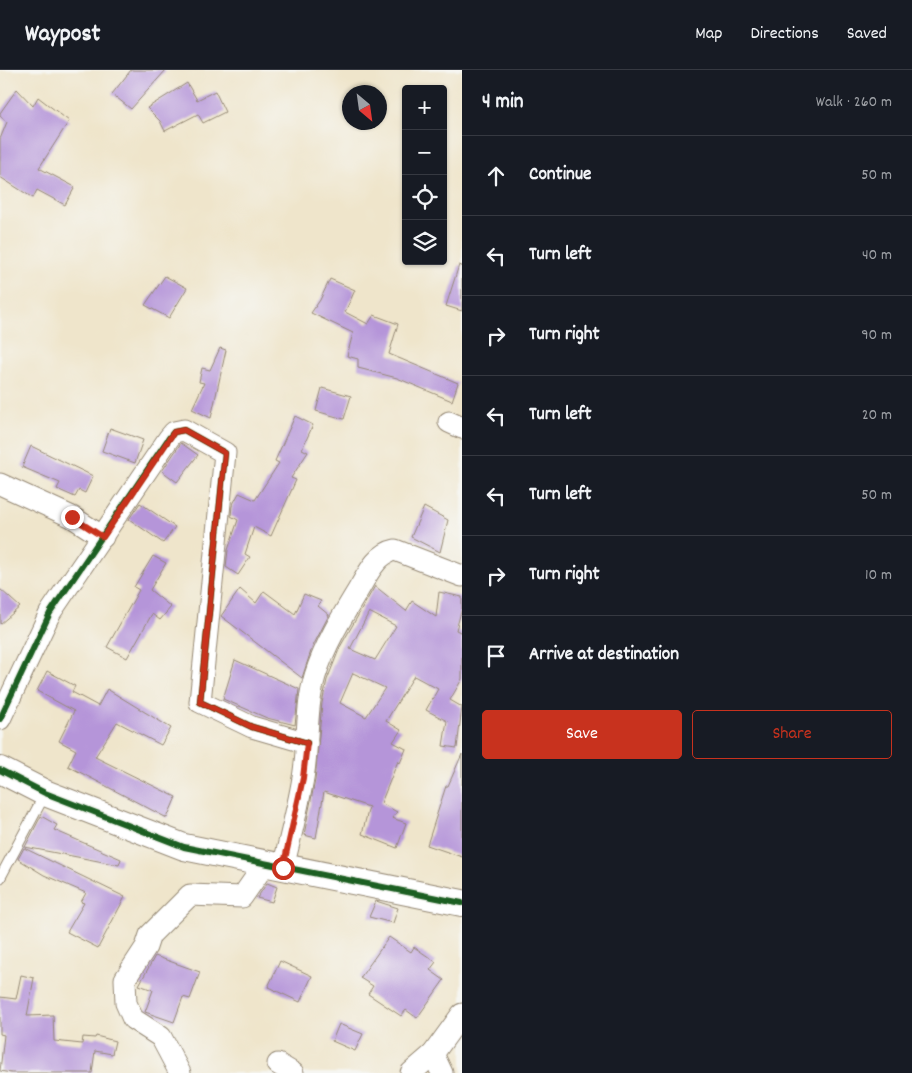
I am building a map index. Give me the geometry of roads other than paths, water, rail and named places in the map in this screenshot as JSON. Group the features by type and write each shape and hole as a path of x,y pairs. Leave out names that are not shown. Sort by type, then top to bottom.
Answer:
{"street":[{"path":"0,719 50,613 69,583 103,537 174,432 184,430 225,453 200,702 252,727 307,743"},
{"path":"0,484 72,517 103,537"},
{"path":"180,1073 161,1037 133,1019 126,1003 125,979 146,947 150,935 190,895 242,897 274,866 303,778 307,743 307,715 316,675 335,628 371,570 383,555 396,550 462,576"},
{"path":"0,770 45,793 184,847 462,904"},
{"path":"411,1073 433,1054 462,1014"},
{"path":"433,1054 442,1073"}],"lane":[{"path":"0,878 45,793"}]}
